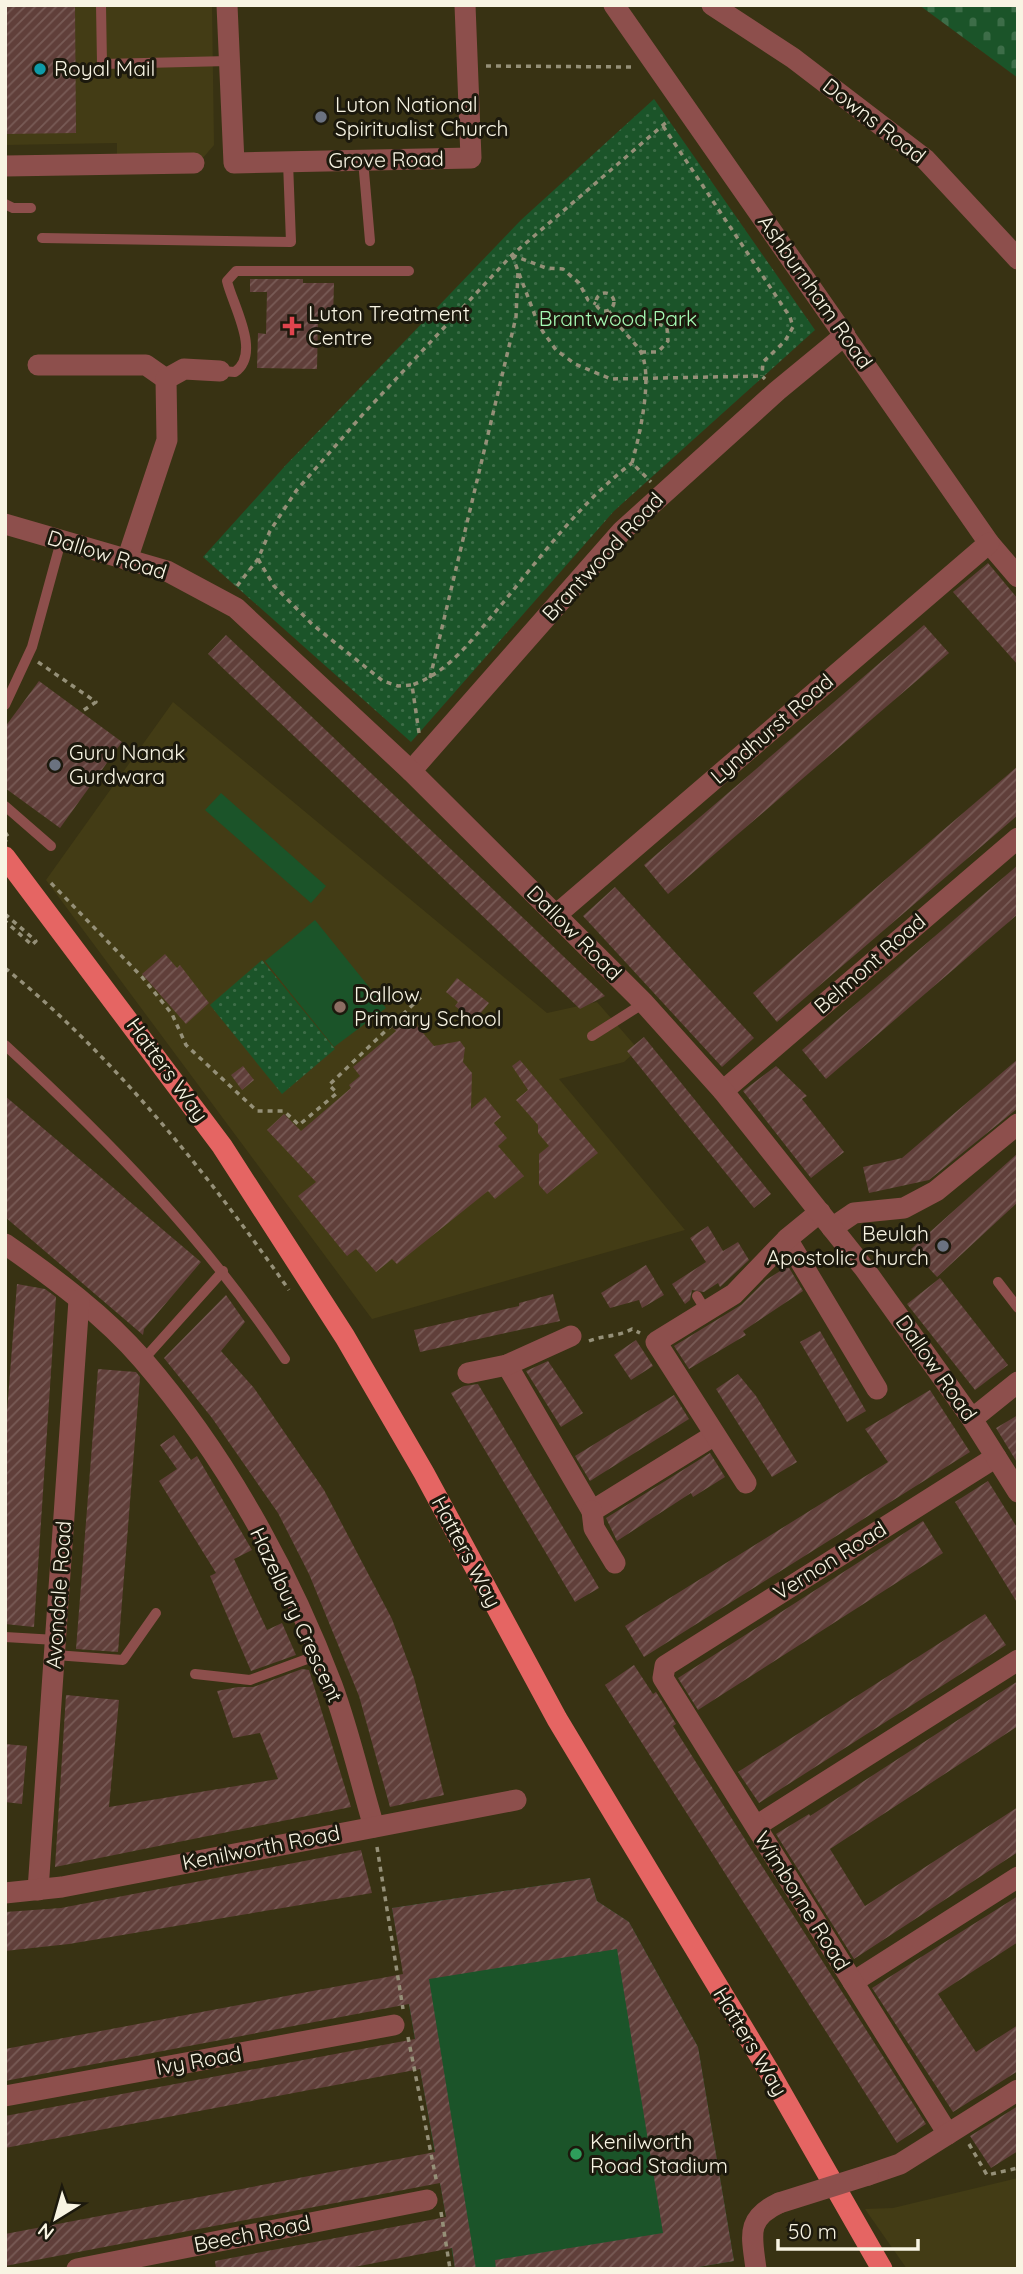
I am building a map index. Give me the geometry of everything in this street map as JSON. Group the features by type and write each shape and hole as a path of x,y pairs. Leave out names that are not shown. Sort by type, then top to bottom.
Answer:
{"main road":[{"name":"Hatters Way","path":"6,855 222,1146 345,1337 424,1473 557,1719 770,2073 882,2269"}],"street":[{"path":"227,5 229,61"},
{"name":"Grove Road","path":"229,61 234,163 471,158 465,5"},
{"name":"Ashburnham Road","path":"614,5 989,544 1018,577"},
{"name":"Downs Road","path":"712,5 793,58 925,159 1018,259"},
{"path":"5,166 194,163"},
{"name":"Brantwood Road","path":"411,771 622,531 662,494 770,383 845,335"},
{"path":"38,365 146,365 166,379"},
{"path":"166,379 184,369 220,371"},
{"path":"127,559 167,440 166,379"},
{"name":"Dallow Road","path":"5,524 167,571 236,608 411,771 644,1003 723,1091 826,1220 972,1419 1018,1492"},
{"name":"Lyndhurst Road","path":"555,915 989,544"},
{"name":"Belmont Road","path":"723,1091 1018,838"},
{"path":"746,1483 713,1436 656,1342 701,1303 734,1294 788,1239 826,1220 854,1213 904,1208 936,1191 1018,1124"},
{"path":"788,1239 877,1389"},
{"name":"Hazelbury Crescent","path":"5,1244 79,1300 142,1360 219,1461 275,1559 332,1685 374,1827"},
{"name":"Avondale Road","path":"38,1890 79,1300"},
{"path":"468,1373 507,1365 571,1336"},
{"path":"507,1365 592,1511 594,1528 615,1563"},
{"path":"972,1419 1018,1382"},
{"path":"592,1511 713,1436"},
{"name":"Vernon Road","path":"665,1666 996,1457"},
{"path":"756,1826 1018,1660"},
{"name":"Wimborne Road","path":"665,1666 663,1678 853,1982 953,2131"},
{"name":"Kenilworth Road","path":"5,1893 38,1890 516,1800"},
{"path":"853,1982 1018,1877"},
{"name":"Ivy Road","path":"5,2096 402,2027"},
{"path":"756,2269 751,2234 754,2222 765,2210 779,2203 900,2164 1018,2090"},
{"name":"Beech Road","path":"77,2269 436,2201"}],"lane":[{"path":"101,5 102,64 229,61"},
{"path":"363,160 370,242"},
{"path":"42,238 291,242 288,162"},
{"path":"5,204 13,208 31,208"},
{"path":"220,371 235,372 246,358 246,336 227,281 230,274 236,271 409,271"},
{"path":"5,705 29,656 61,541"},
{"path":"5,806 51,846"},
{"path":"592,1036 644,1003"},
{"path":"5,1045 159,1195 223,1271 285,1359"},
{"path":"142,1360 223,1271"},
{"path":"998,1282 1018,1308"},
{"path":"5,1637 123,1660 156,1613"},
{"path":"194,1674 250,1680 318,1655"}],"path":[{"path":"467,66 659,68"},
{"path":"225,588 237,586 258,559 270,531 296,491 512,256 669,120"},
{"path":"512,256 539,326 556,350 575,364 611,379 770,383 763,362 785,341 793,327 790,317 663,126"},
{"path":"512,256 546,268 563,269 579,283 588,300 596,304 601,311 609,311"},
{"path":"430,678 516,317 518,271"},
{"path":"596,304 599,295 608,293 615,300 609,311"},
{"path":"258,559 274,586 313,625 383,681 398,686 412,685 430,678 453,661 610,480 632,463 642,430 645,378 641,352 621,331 609,311"},
{"path":"641,352 657,352 668,341 667,328 645,317"},
{"path":"632,463 662,494"},
{"path":"29,656 96,702 80,712"},
{"path":"412,685 419,733"},
{"path":"5,832 9,838 6,855"},
{"path":"47,879 142,977 172,1014 186,1045 257,1111 284,1111 299,1125 337,1093 329,1085 422,996"},
{"path":"5,914 36,941 33,945 5,920"},
{"path":"5,968 95,1050"},
{"path":"571,1336 587,1341 603,1336 620,1336 632,1328 656,1342"},
{"path":"374,1827 402,2027 450,2269"},
{"path":"953,2131 987,2175 1018,2168"}],"shaded area":[{"path":"5,5 212,5 214,145 202,159 117,159 117,143 5,145"},
{"name":"Dallow Primary School","path":"173,702 547,1013 597,1002 638,1049 624,1062 559,1079 685,1230 372,1319 46,880"},
{"path":"1018,2178 1018,2269 907,2269 865,2209 893,2208"}],"green space":[{"path":"919,5 1018,5 1018,78"},
{"name":"Brantwood Park","path":"654,99 815,330 614,511 411,742 203,557 285,466 521,220"},
{"path":"221,793 326,886 311,903 205,810"},
{"path":"315,920 386,1008 334,1047 265,961"},
{"path":"262,960 335,1049 282,1094 210,1005"},
{"name":"Kenilworth Road Stadium","path":"590,1878 597,1901 629,1922 698,2047 734,2261 687,2269 455,2269 392,1908"}],"building":[{"name":"Royal Mail","path":"5,5 75,5 76,133 5,134"},
{"name":"Luton Treatment Centre","path":"250,279 303,279 303,283 334,283 333,319 318,319 317,369 257,368 258,333 266,334 267,292 250,292"},
{"path":"988,563 1018,599 1018,665 953,592"},
{"path":"924,625 949,653 668,894 644,865"},
{"path":"226,635 605,996 580,1009 208,654"},
{"name":"Guru Nanak Gurdwara","path":"39,681 122,742 60,828 5,788 5,727"},
{"path":"1018,766 1018,815 777,1022 753,993"},
{"path":"1018,865 1018,914 826,1079 802,1050"},
{"path":"615,887 754,1038 722,1067 583,916"},
{"path":"165,954 177,968 180,965 209,1003 186,1024 142,974"},
{"path":"457,978 489,1003 474,1021 455,1006 458,1002 446,992"},
{"path":"407,1014 434,1046 460,1041 465,1048 463,1062 472,1073 471,1109 485,1097 501,1117 494,1123 507,1138 498,1146 524,1176 495,1199 488,1191 397,1264 392,1259 376,1272 356,1249 347,1256 298,1196 316,1182 267,1130 284,1114 301,1131 351,1088 349,1085 360,1076 353,1067 396,1031 392,1027"},
{"path":"644,1037 771,1194 754,1208 627,1051"},
{"path":"1018,1059 1018,1108 929,1180 869,1193 863,1167 902,1158"},
{"path":"520,1060 598,1153 547,1194 539,1185 539,1154 549,1146 538,1133 538,1125 516,1100 528,1090 512,1066"},
{"path":"243,1066 254,1080 242,1090 231,1075"},
{"path":"776,1066 807,1096 802,1099 844,1152 811,1178 743,1091"},
{"path":"5,1096 201,1262 144,1329 143,1335 5,1217"},
{"path":"1018,1153 1018,1202 937,1277 911,1249"},
{"path":"708,1226 723,1251 738,1242 749,1260 720,1287 718,1283 704,1292 692,1290 690,1300 685,1304 672,1284 706,1262 690,1238"},
{"path":"646,1265 664,1295 642,1308 639,1300 610,1308 601,1293"},
{"path":"788,1266 803,1291 743,1331 746,1335 689,1369 674,1346 741,1305 766,1280"},
{"path":"940,1278 1008,1365 975,1390 907,1304"},
{"path":"17,1284 45,1289 56,1297 34,1627 5,1624 5,1437"},
{"path":"553,1294 560,1321 420,1352 414,1330 519,1306 519,1303"},
{"path":"226,1295 245,1322 221,1351 254,1388 324,1490 392,1619 414,1678 444,1795 390,1807 359,1696 309,1574 278,1513 212,1418 164,1358"},
{"path":"820,1331 866,1411 847,1422 800,1342"},
{"path":"636,1340 653,1366 631,1380 614,1355"},
{"path":"548,1361 583,1413 561,1427 526,1371"},
{"path":"98,1369 136,1372 140,1377 118,1652 76,1649"},
{"path":"738,1374 756,1396 797,1462 772,1477 716,1389"},
{"path":"478,1384 599,1588 575,1602 451,1393 464,1386"},
{"path":"930,1390 970,1452 644,1657 625,1626 888,1462 865,1429"},
{"path":"674,1395 689,1419 590,1481 575,1456"},
{"path":"1018,1415 1018,1464 996,1428"},
{"path":"174,1435 191,1460 197,1456 252,1550 234,1559 267,1630 282,1623 296,1655 251,1671 210,1576 216,1573 159,1481 177,1469 160,1445"},
{"path":"710,1453 725,1477 693,1497 691,1493 617,1541 606,1518"},
{"path":"988,1481 1018,1529 1018,1604 955,1502"},
{"path":"923,1521 943,1553 698,1710 678,1678"},
{"path":"985,1614 1006,1645 759,1803 738,1772"},
{"path":"634,1665 653,1694 656,1692 676,1724 673,1726 926,2124 897,2143 605,1685"},
{"path":"302,1669 309,1670 351,1807 55,1867 66,1695 119,1700 109,1807 278,1779 260,1733 233,1738 217,1691 253,1687"},
{"path":"1018,1681 1018,1726 830,1849 865,1906 1018,1807 1018,1852 854,1959 776,1834 809,1814 810,1816"},
{"path":"5,1744 27,1746 22,1804 5,1802"},
{"path":"361,1850 372,1893 69,1944 5,1951 5,1912 61,1908"},
{"path":"590,1878 597,1901 629,1922 698,2047 734,2261 687,2269 496,2269 495,2260 663,2233 617,1949 429,1979 476,2269 455,2269 452,2248 344,2269 216,2269 215,2261 446,2217 440,2183 5,2266 5,2234 435,2152 420,2069 5,2148 5,2116 415,2039 409,2004 5,2081 5,2049 403,1974 392,1908"},
{"path":"1018,1896 1018,1942 938,1994 976,2052 1018,2025 1018,2071 953,2112 872,1988"},
{"path":"1018,2106 1018,2151 991,2168 970,2136"}],"place":[{"name":"Royal Mail","path":"40,69"},
{"name":"Luton National Spiritualist Church","path":"321,117"},
{"name":"Luton Treatment Centre","path":"292,326"},
{"name":"Guru Nanak Gurdwara","path":"55,765"},
{"name":"Dallow Primary School","path":"340,1007"},
{"name":"Beulah Apostolic Church","path":"943,1246"},
{"name":"Kenilworth Road Stadium","path":"576,2154"}]}
